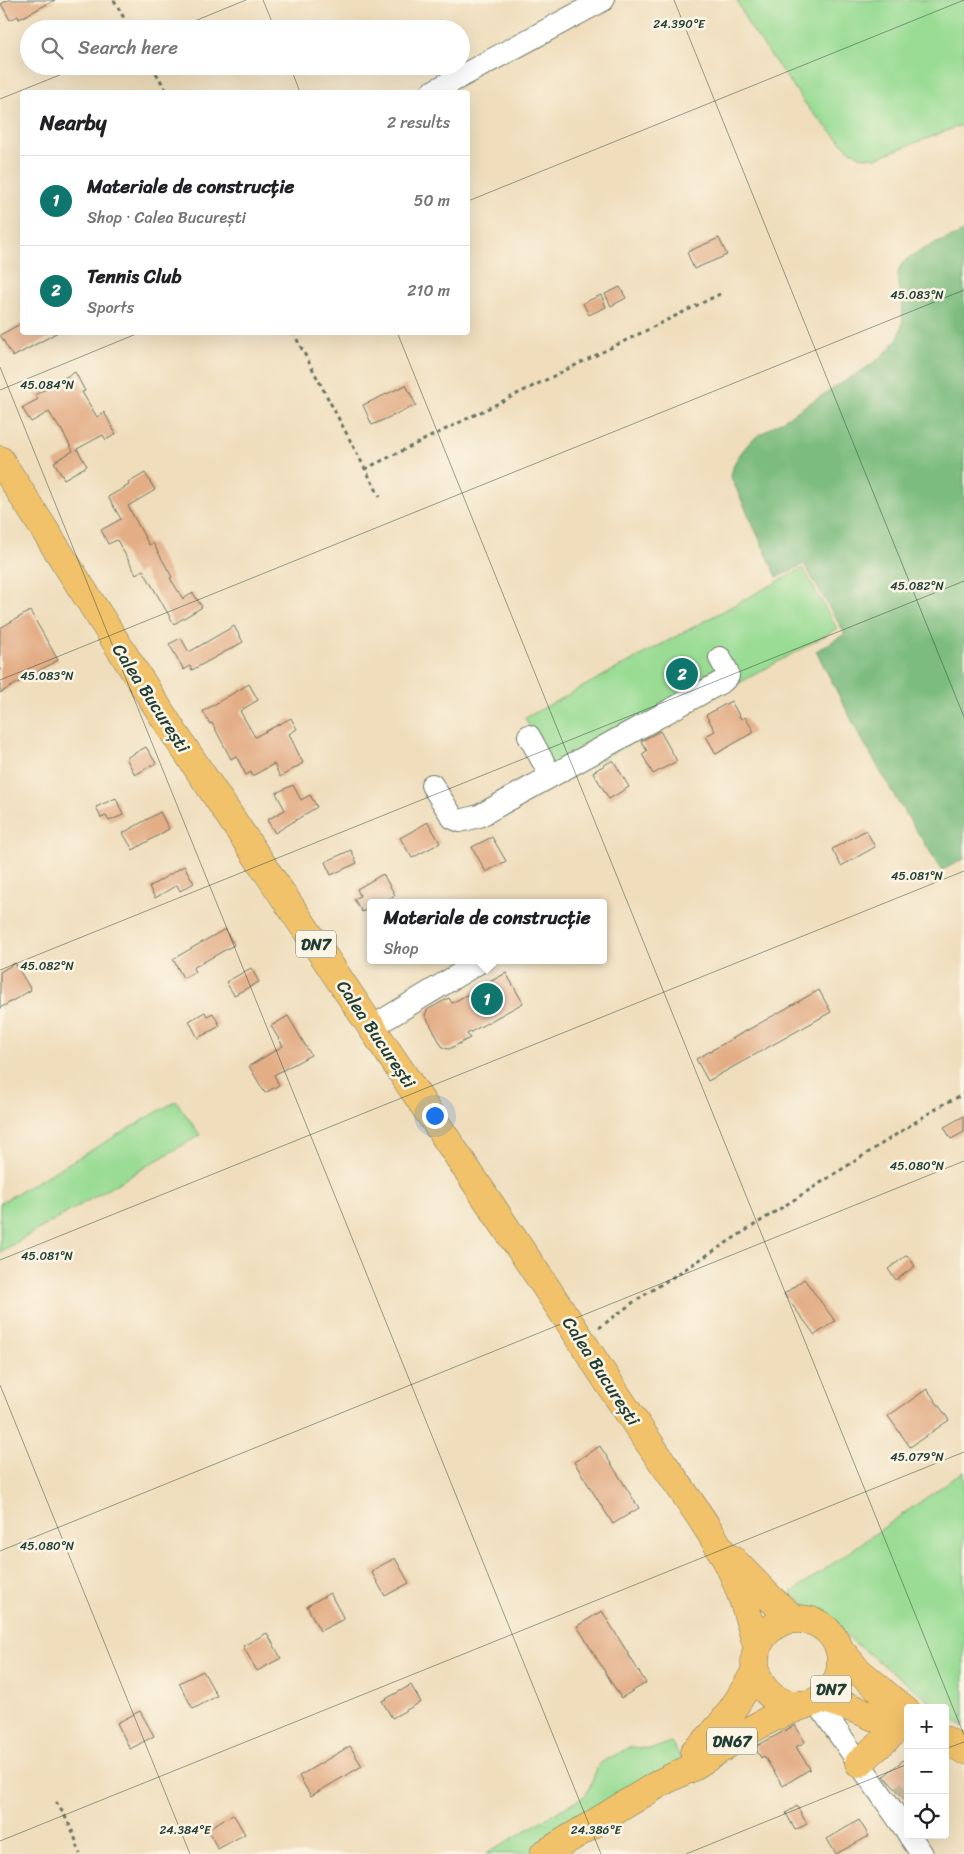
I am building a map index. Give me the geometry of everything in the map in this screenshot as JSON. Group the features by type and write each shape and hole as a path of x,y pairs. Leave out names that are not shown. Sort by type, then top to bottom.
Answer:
{"main road":[{"name":"Calea București","path":"0,460 174,733 636,1425 695,1508 724,1555 744,1602 764,1688 778,1701 791,1705 814,1701"},
{"name":"Calea București","path":"724,1555 733,1559 794,1619"},
{"name":"DN7","path":"794,1619 806,1619 818,1623 827,1630 835,1639 840,1650 904,1722"},
{"path":"756,1659 764,1635 772,1627 783,1621 794,1619"},
{"name":"DN7","path":"814,1701 835,1684 840,1673 840,1650"},
{"name":"DN67","path":"662,1782 722,1724 735,1707 756,1659"},
{"name":"DN7","path":"814,1701 904,1723"},
{"name":"DN67","path":"544,1854 662,1782 691,1768 756,1726 814,1701"},
{"path":"859,1763 904,1724"}],"street":[{"path":"470,72 603,0"},
{"path":"436,90 464,75"},
{"path":"432,785 453,818 460,821 479,816 723,681 728,676 720,658"},
{"path":"529,736 551,776"},
{"path":"372,1027 475,964"},
{"path":"814,1701 859,1763 896,1801 904,1821"},
{"path":"912,1839 922,1854"}],"path":[{"path":"114,0 125,20"},
{"path":"157,75 166,90"},
{"path":"365,469 720,294"},
{"path":"295,335 380,497"},
{"path":"583,1344 597,1330 635,1302 940,1106 964,1094"},
{"path":"56,1802 64,1814 77,1842 80,1854"}],"green space":[{"path":"737,0 964,0 964,124 876,158 860,156 847,148 810,110 748,24"},
{"path":"964,232 964,859 942,870 898,802 859,734 816,651 845,634 804,564 777,577 731,477 736,461 753,439 868,367 889,349 900,332 902,321 898,279 899,270 903,263 915,253"},
{"path":"803,568 837,629 560,782 525,718"},
{"path":"176,1101 200,1135 0,1252 0,1203"},
{"path":"964,1471 964,1727 949,1716 949,1704 933,1704 791,1593"},
{"path":"671,1742 691,1774 559,1854 486,1854 586,1795 599,1764 630,1747 652,1749"}],"building":[{"path":"8,0 55,0 19,19 18,16 10,20 1,4"},
{"path":"719,238 727,255 694,269 687,252"},
{"path":"620,287 626,298 611,306 605,294"},
{"path":"601,295 606,307 589,315 583,303"},
{"path":"20,324 20,335 53,335 13,357 0,335"},
{"path":"75,372 85,391 82,392 97,417 104,412 116,434 106,440 103,435 77,449 87,466 64,479 54,462 73,451 61,429 49,412 31,422 22,408 38,399 35,395"},
{"path":"406,385 416,405 372,425 363,405"},
{"path":"145,473 155,490 128,506 149,545 153,543 172,577 170,578 183,599 193,593 202,607 174,624 143,570 136,574 117,540 108,544 101,530 121,519 108,497"},
{"path":"30,611 58,660 0,693 0,628"},
{"path":"234,626 243,642 192,670 190,666 184,670 169,644 181,638 189,652"},
{"path":"249,684 258,700 240,711 255,737 291,718 297,729 289,734 303,763 280,777 274,764 252,776 251,772 246,775 236,756 231,759 212,723 210,724 203,711"},
{"path":"731,701 741,719 745,717 754,732 716,754 706,736 715,731 706,715"},
{"path":"660,731 677,761 653,774 642,754 647,751 641,741"},
{"path":"146,747 156,763 135,775 126,758"},
{"path":"613,760 629,787 609,799 593,772"},
{"path":"293,785 301,800 310,795 317,807 275,833 267,820 285,810 276,793"},
{"path":"116,798 123,815 109,821 106,816 101,818 96,807"},
{"path":"160,812 169,829 133,850 123,833"},
{"path":"428,822 440,843 412,858 400,838"},
{"path":"866,830 875,847 841,866 832,849"},
{"path":"492,837 506,861 486,872 472,847"},
{"path":"351,850 357,863 331,875 325,862"},
{"path":"184,866 194,883 180,891 177,885 155,898 149,887"},
{"path":"383,874 395,895 388,899 367,899 367,909 362,912 354,899 360,896 357,889"},
{"path":"225,929 234,945 193,968 195,972 183,978 173,959"},
{"path":"15,963 31,990 0,1008 0,972"},
{"path":"251,968 259,982 234,995 226,982"},
{"path":"506,973 523,1003 467,1034 470,1038 449,1049 443,1048 425,1015 427,1010 449,998 452,1003"},
{"path":"819,990 831,1012 708,1081 696,1059"},
{"path":"205,1012 207,1016 213,1013 220,1026 198,1038 189,1021"},
{"path":"288,1016 311,1055 274,1075 279,1085 265,1093 249,1066 283,1046 271,1026"},
{"path":"964,1116 964,1132 951,1139 944,1127"},
{"path":"907,1255 915,1266 896,1280 888,1269"},
{"path":"804,1279 835,1321 815,1335 784,1294"},
{"path":"927,1389 949,1420 910,1447 888,1416"},
{"path":"600,1446 639,1508 613,1524 574,1462"},
{"path":"395,1558 409,1583 385,1596 371,1571"},
{"path":"330,1593 344,1619 320,1631 307,1606"},
{"path":"602,1611 646,1683 621,1698 577,1626"},
{"path":"267,1633 281,1658 257,1671 243,1646"},
{"path":"203,1671 217,1696 193,1709 179,1683"},
{"path":"411,1685 421,1702 392,1718 382,1701"},
{"path":"140,1711 154,1736 130,1749 117,1723"},
{"path":"795,1725 805,1742 796,1747 810,1769 783,1786 764,1756 761,1758 755,1747"},
{"path":"350,1746 362,1766 311,1796 299,1776"},
{"path":"904,1759 904,1798 884,1776"},
{"path":"797,1806 807,1824 795,1830 786,1813"},
{"path":"233,1814 245,1834 218,1849 207,1829"},
{"path":"859,1820 869,1836 836,1854 827,1839"}],"place":[{"name":"Tennis Club","path":"682,674"},
{"name":"Materiale de construcție","path":"487,999"}]}
